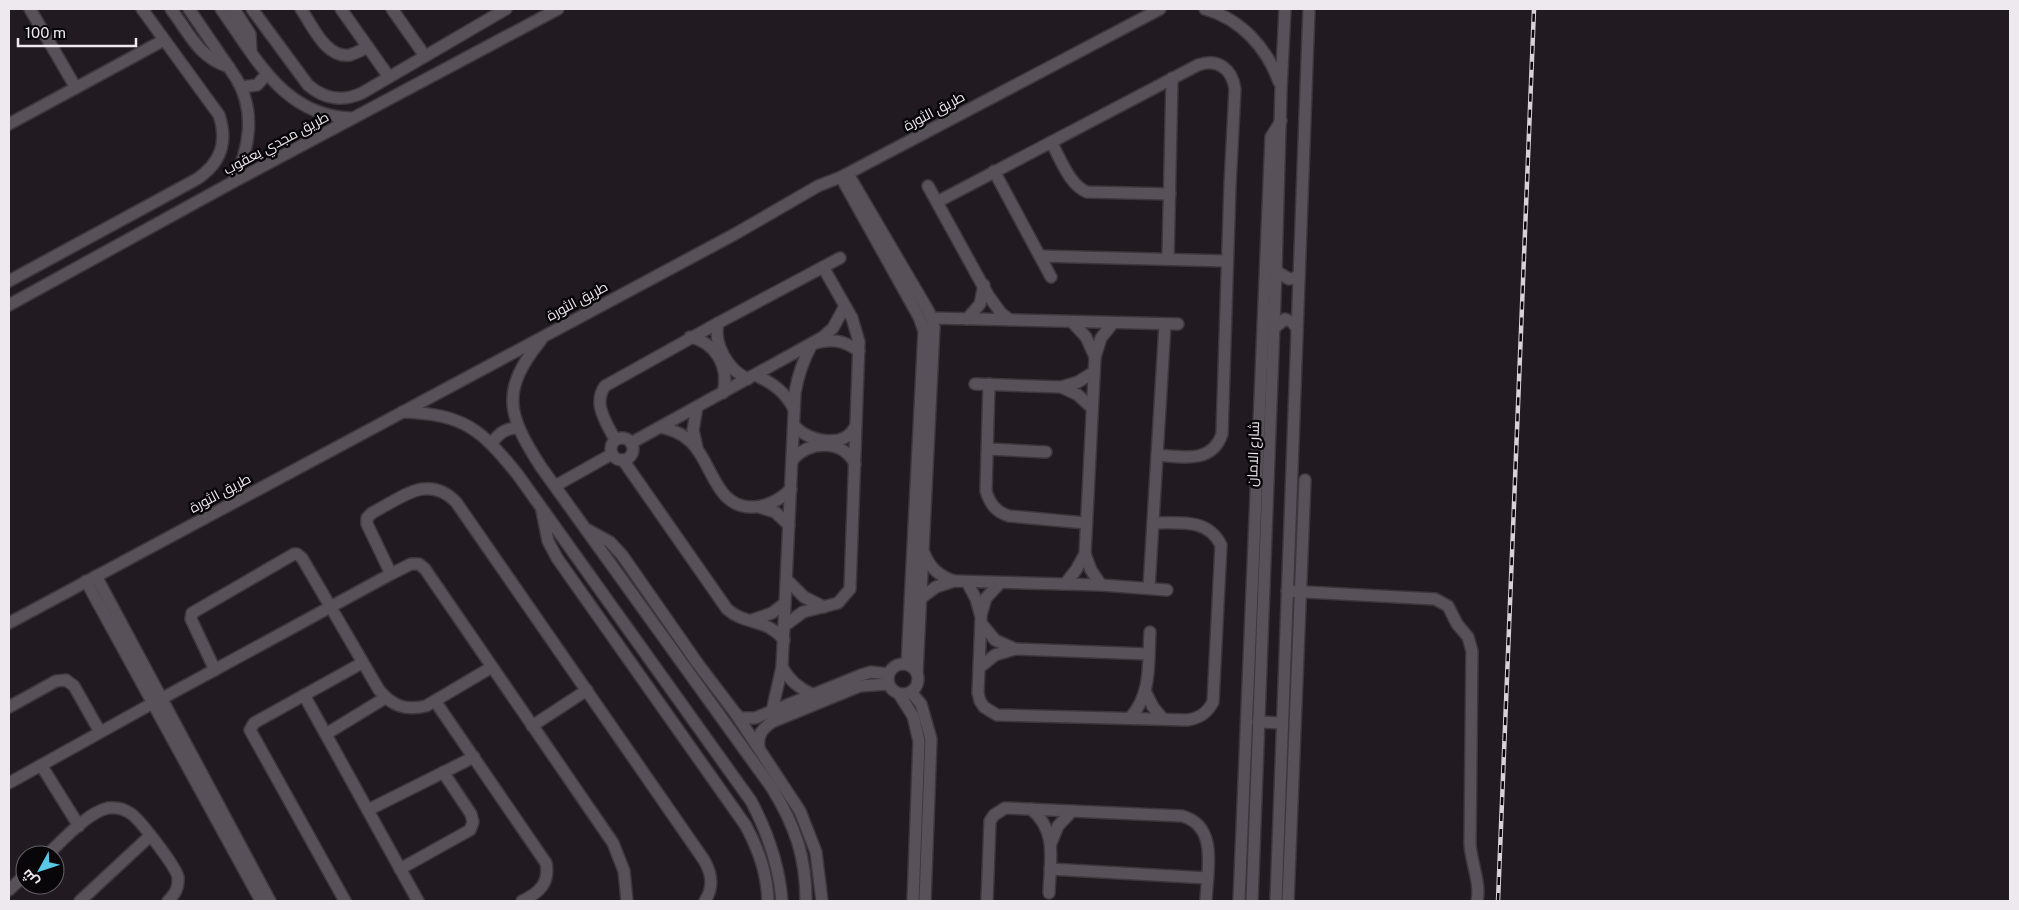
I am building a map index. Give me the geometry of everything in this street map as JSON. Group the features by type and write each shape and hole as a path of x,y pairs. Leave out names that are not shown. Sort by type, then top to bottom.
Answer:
{"street":[{"path":"30,9 76,88"},
{"path":"9,281 197,179 216,162 224,139 219,115 142,9"},
{"path":"171,9 202,53 216,62 229,67"},
{"path":"189,9 242,87 247,104 248,136 241,167 233,182"},
{"path":"221,9 267,74 291,98 308,108 337,118 354,118"},
{"path":"234,9 250,34 251,51"},
{"path":"301,9 327,46 335,53 352,54 368,47"},
{"path":"392,9 425,56"},
{"path":"255,10 303,80 320,94 334,98 348,98 362,93 506,9"},
{"name":"طريق مجدي يعقوب","path":"9,305 233,182 558,9"},
{"name":"طريق الثورة","path":"14,620 735,234 818,186 844,176 1160,9"},
{"path":"1205,9 1230,20 1255,40 1273,66 1281,88"},
{"name":"شارع الامان","path":"1252,901 1250,775 1258,722 1260,514 1276,271 1285,9"},
{"path":"1276,901 1281,723 1296,327 1300,277 1309,9"},
{"path":"345,10 368,47 390,77"},
{"path":"9,124 164,40"},
{"path":"937,202 1198,65 1211,62 1226,68 1234,81 1235,89 1223,424 1220,441 1215,447 1198,457 1157,455"},
{"path":"242,87 257,85 267,74"},
{"path":"1168,259 1172,78"},
{"path":"1239,901 1250,775 1271,137 1281,121"},
{"path":"1051,142 1076,184 1087,192 1170,194"},
{"path":"994,171 1051,277"},
{"path":"844,176 932,318 935,337 917,683 911,692 899,694"},
{"path":"844,176 919,317 924,331 907,664"},
{"path":"928,186 994,304 1010,320"},
{"path":"1040,256 1228,261"},
{"path":"616,440 599,408 599,396 604,386 690,337 840,258"},
{"path":"784,626 803,612 826,608 842,600 850,589 859,351 857,332 852,318 824,267"},
{"path":"1276,271 1289,280 1300,277"},
{"path":"967,319 980,304 984,285"},
{"path":"631,443 812,344 833,328 845,306"},
{"path":"932,318 1178,324"},
{"path":"1273,329 1285,319 1292,322 1296,327"},
{"path":"1072,322 1086,337 1095,357"},
{"path":"718,323 716,334 719,345 734,369 752,377 768,380 779,388 795,411"},
{"path":"1101,585 1091,570 1085,554 1086,523 1095,357 1101,338 1113,323"},
{"path":"1150,588 1165,324"},
{"path":"544,335 520,369 513,385 513,407 518,428 555,486 688,672 806,825 816,852 822,901"},
{"path":"690,337 703,341 714,349 724,368 723,393"},
{"path":"772,711 782,666 795,393 798,376 803,359 812,344 824,340 837,340 849,344 859,351"},
{"path":"975,384 1060,387 1078,382 1094,372"},
{"path":"989,384 986,491 996,510 1009,516 1086,523"},
{"path":"1060,387 1078,395 1092,408"},
{"path":"697,407 694,430 699,452"},
{"path":"401,412 445,416 466,424 492,443 542,507 751,801 764,826 774,853 782,901"},
{"path":"794,425 808,438 830,440 844,439 856,427"},
{"path":"660,427 682,435 699,452 722,493 738,505 758,506 776,501 791,489"},
{"path":"492,443 506,429 518,428"},
{"path":"626,439 631,443 633,449 631,455 623,460 617,459 612,454 611,446 616,440 626,439"},
{"path":"792,460 801,450 814,445 843,449 855,464"},
{"path":"988,449 1046,452"},
{"path":"555,486 612,454"},
{"path":"623,460 727,608 740,618 764,624 784,640"},
{"path":"1288,901 1305,480"},
{"path":"392,574 367,524 367,518 372,513 415,490 431,488 445,492 456,502 710,871 712,883 709,895 705,901"},
{"path":"758,506 776,512 789,525"},
{"path":"542,507 546,531 552,550 746,826 756,844 765,870 768,901"},
{"path":"1000,583 986,598 981,620 980,701 984,708 997,715 1195,719 1203,715 1213,702 1221,545 1213,532 1195,524 1153,523"},
{"path":"586,530 610,542 622,555 698,664 736,714 758,748 795,830 802,859 806,901"},
{"path":"924,551 934,571 954,581 1101,585 1167,590"},
{"path":"215,670 192,619 192,613 294,554 300,555 302,558 362,663 385,698 394,704 404,708 415,708 435,701 492,667"},
{"path":"1065,584 1085,554"},
{"path":"9,783 330,607 415,563 423,566 613,844 624,871 627,901"},
{"path":"91,579 157,701 270,901"},
{"path":"787,580 804,597 826,608"},
{"path":"921,598 936,587 954,581"},
{"path":"967,582 976,599 981,620 995,640 1015,649"},
{"path":"1286,591 1434,599 1448,606 1457,624 1468,637 1472,651 1470,844 1472,863 1478,886 1477,901"},
{"path":"748,620 772,613 785,603"},
{"path":"9,610 14,620"},
{"path":"1130,718 1140,707 1146,693 1150,632"},
{"path":"979,668 996,655 1015,649 1148,654"},
{"path":"345,901 250,730 252,725 362,663"},
{"path":"688,672 698,664"},
{"path":"758,748 758,740 763,728 772,722 860,686 888,679 895,665 907,664 917,673"},
{"path":"782,666 794,684 812,694"},
{"path":"736,714 741,718 747,718 772,711 861,674 871,672 888,679 894,692 899,694 913,716 919,741 913,901"},
{"path":"9,707 56,681 66,680 74,686 100,732"},
{"path":"532,726 586,690"},
{"path":"911,692 922,709 931,739 925,901"},
{"path":"1146,693 1153,707 1163,719"},
{"path":"304,695 418,901"},
{"path":"326,734 385,698"},
{"path":"157,701 258,900"},
{"path":"435,701 546,863 546,880 541,890 522,901"},
{"path":"1258,722 1281,723"},
{"path":"368,810 474,757"},
{"path":"41,765 79,826"},
{"path":"400,869 470,830 472,826 471,814 444,772"},
{"path":"58,845 101,810 116,808 130,812 137,817 176,869 178,886 175,894 168,901"},
{"path":"987,901 990,821 998,811 1005,808 1182,816 1189,818 1202,828 1208,845 1206,901"},
{"path":"1031,809 1045,824 1051,845"},
{"path":"1049,893 1051,845 1058,826 1072,811"},
{"path":"80,901 150,836"},
{"path":"1277,849 1290,850"},
{"path":"1050,869 1207,878"}],"railway":[{"path":"1498,901 1534,9"}]}
